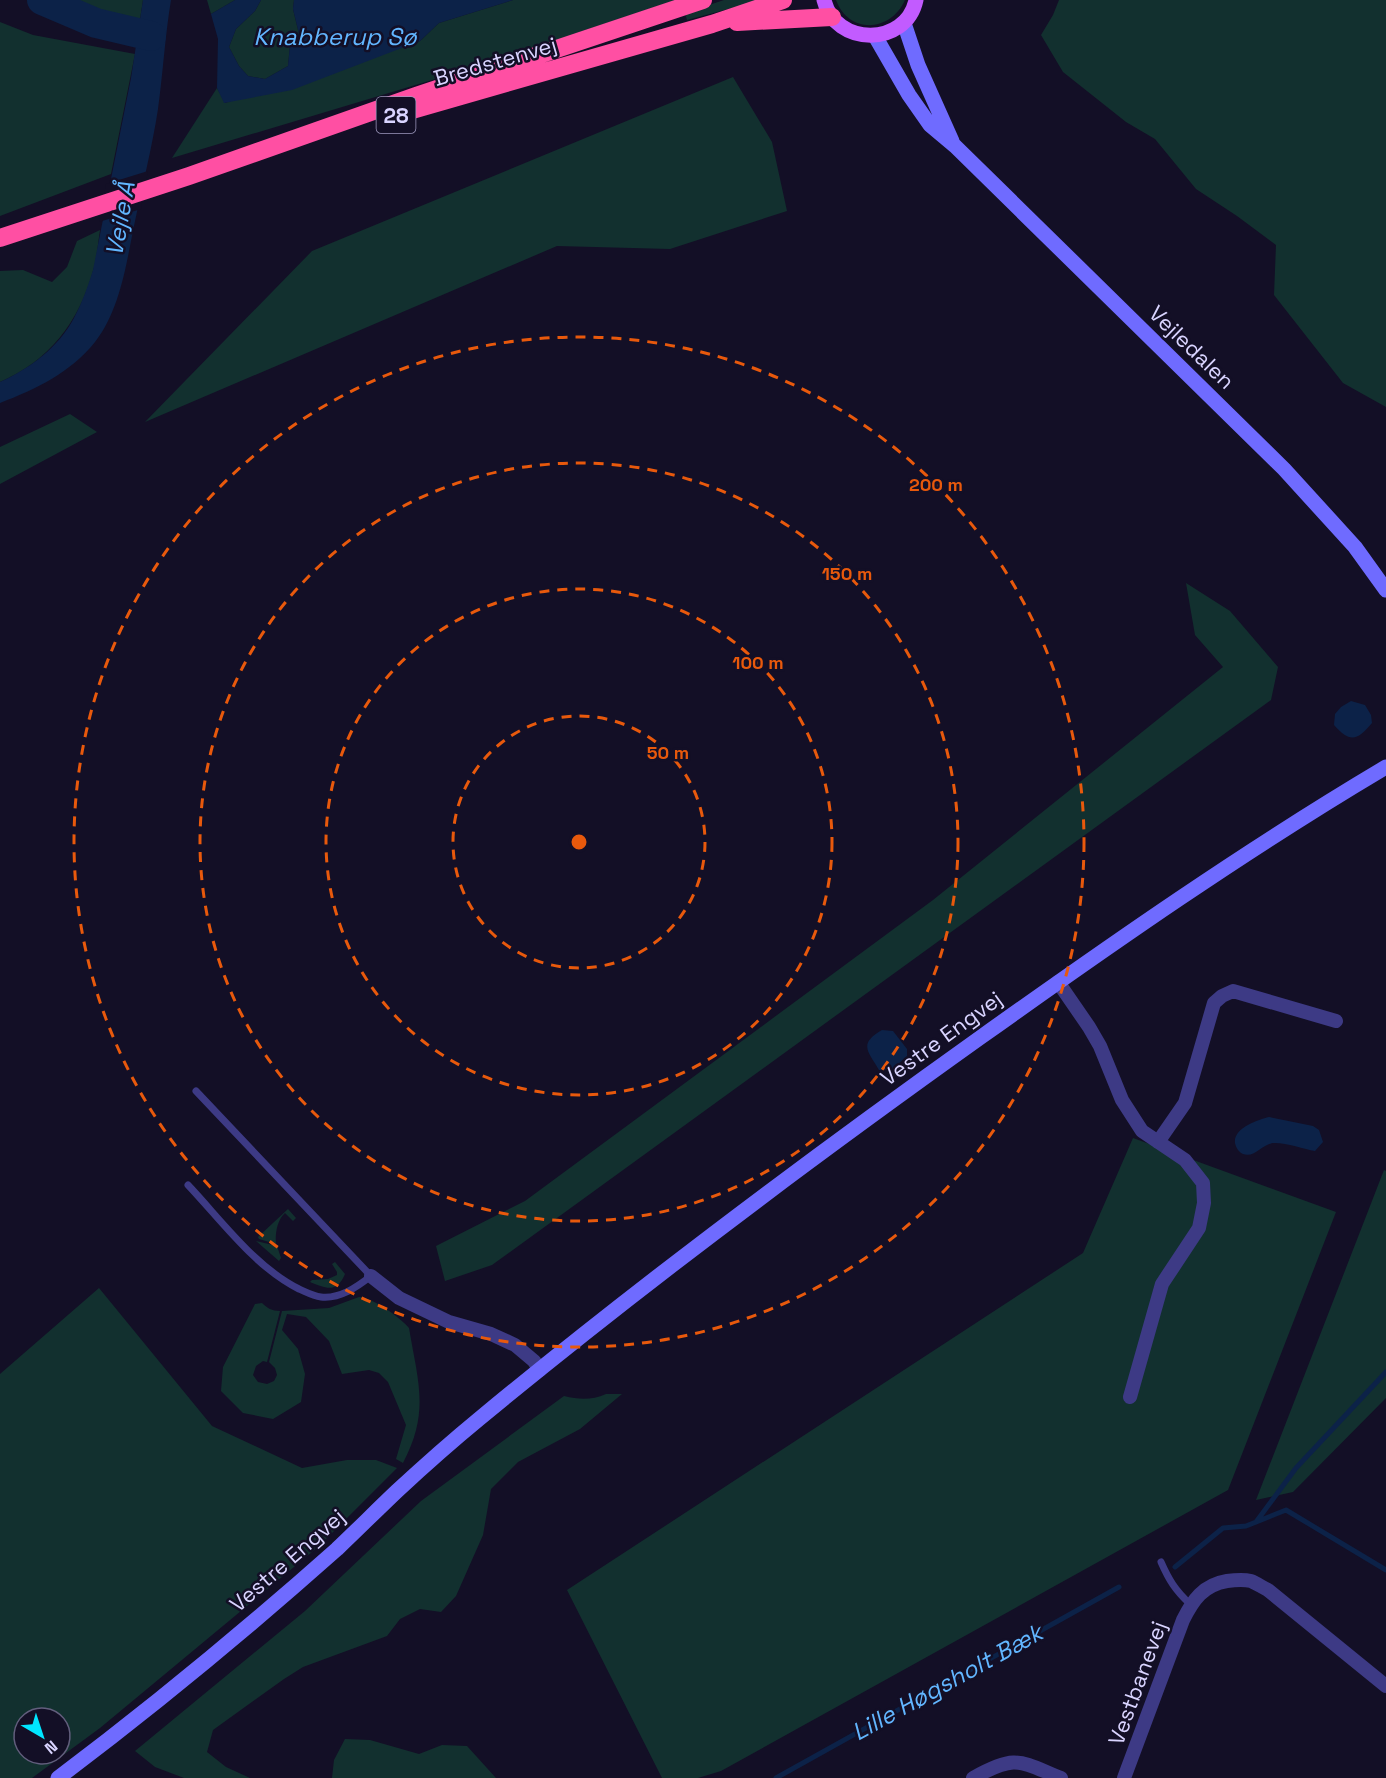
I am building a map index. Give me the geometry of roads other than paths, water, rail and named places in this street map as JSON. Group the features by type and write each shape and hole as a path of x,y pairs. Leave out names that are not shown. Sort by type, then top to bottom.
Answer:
{"highway":[{"name":"Bredstenvej","path":"0,238 189,176 416,96 703,0"},
{"name":"Bredstenvej","path":"189,176 712,24 783,0"},
{"name":"Bredstenvej","path":"712,24 832,17"}],"main road":[{"path":"824,0 832,17 846,30 855,34 875,36 895,30 903,23 910,15 916,0"}],"street":[{"name":"Vejledalen","path":"903,23 918,65 955,146"},
{"name":"Vejledalen","path":"875,36 909,95 930,125 955,146 1284,469 1354,547 1386,590"},
{"name":"Vestre Engvej","path":"58,1778 212,1656 338,1547 433,1458 652,1280 888,1104 1058,982 1307,815 1386,767"},
{"path":"1058,982 1100,1046 1122,1100 1142,1131 1185,1160 1203,1184 1204,1203 1199,1228 1162,1284 1130,1397"},
{"path":"1158,1142 1185,1103 1214,1003 1222,996 1233,991 1336,1021"},
{"path":"371,1276 399,1298 449,1322 491,1334 515,1345 534,1361 540,1370"},
{"name":"Vestbanevej","path":"1124,1778 1190,1604 1202,1591 1216,1583 1234,1580 1251,1581 1268,1590 1386,1686"},
{"path":"973,1778 1009,1761 1023,1763 1061,1778"}],"lane":[{"path":"188,1185 259,1262 282,1280 321,1297 339,1295 356,1288 371,1276 196,1092"},
{"name":"Vestbanevej","path":"1161,1562 1169,1581 1190,1604"}],"water":[{"name":"Vejle Å","path":"143,0 171,0 156,124 125,271 116,302 104,329 75,363 39,386 0,403 0,382 22,371 52,348 68,329 87,288 93,270 131,78"},
{"name":"Knabberup Sø","path":"235,0 261,0 255,11 236,29 229,47 239,66 248,76 265,79 288,66 290,45 300,38 293,9 294,0 513,0 439,23 420,41 292,90 224,103 217,88 218,39 211,14"},
{"path":"1351,701 1365,705 1371,715 1372,723 1353,738 1345,735 1334,725 1335,714"},
{"path":"882,1030 893,1031 907,1049 907,1056 892,1070 879,1070 867,1048 870,1039"},
{"path":"1269,1117 1313,1126 1319,1130 1323,1142 1315,1151 1273,1143 1255,1153 1247,1155 1240,1152 1235,1143 1238,1133 1247,1126"}],"waterway":[{"path":"42,0 96,23 151,36"},
{"path":"1256,1522 1296,1468 1386,1372"},
{"name":"Lille Høgsholt Bæk","path":"1175,1567 1223,1528 1246,1526 1286,1510 1386,1570"},
{"name":"Lille Høgsholt Bæk","path":"776,1778 1119,1587"}]}
